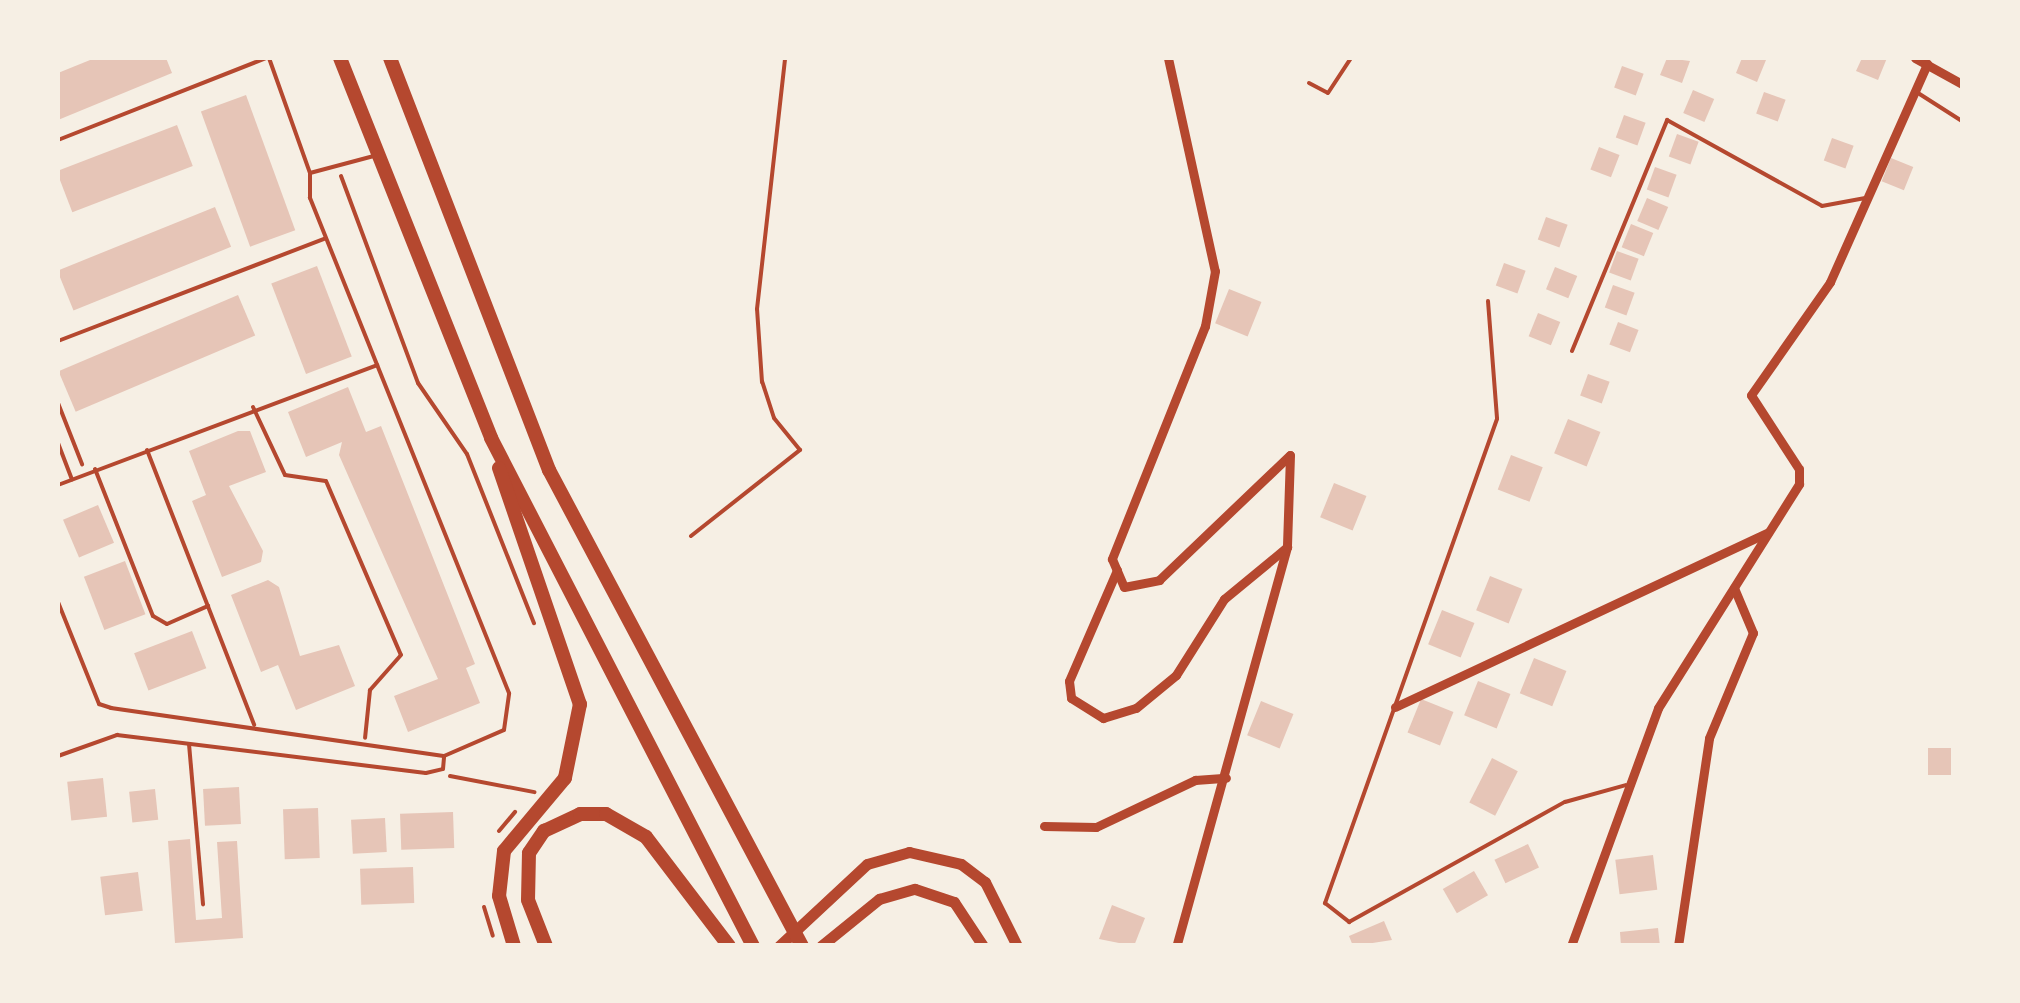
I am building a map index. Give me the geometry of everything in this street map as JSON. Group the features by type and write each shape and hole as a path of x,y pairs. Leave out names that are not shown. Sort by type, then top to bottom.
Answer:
{"main road":[{"path":"340,58 492,438 580,704 565,778 504,850 499,896 514,946"},
{"path":"390,58 550,470 802,946"},
{"path":"492,438 753,946"},
{"path":"546,946 525,876 529,853 560,821 606,814 627,822 729,946"},
{"path":"778,946 851,876 909,852 961,864 1000,901 1017,946"},
{"path":"821,946 862,909 898,891 936,892 967,915 984,946"}],"street":[{"path":"1168,58 1215,271 1205,326 1129,514 1117,570 1070,681 1071,698 1102,718 1136,708 1176,676 1224,599 1287,548"},
{"path":"1915,58 1962,84"},
{"path":"1571,946 1658,708 1768,532 1799,469 1751,396 1796,342 1927,64"},
{"path":"1117,570 1124,588 1158,580 1290,455 1287,548 1226,778 1176,946"},
{"path":"1395,706 1768,532"},
{"path":"1678,946 1709,738 1753,632 1734,588"},
{"path":"1044,826 1096,827 1195,780 1226,778"}],"lane":[{"path":"58,140 267,58 310,173 326,238 509,692 504,730 444,756 364,738 99,704 58,602"},
{"path":"1309,84 1328,93 1350,58"},
{"path":"1914,90 1962,121"},
{"path":"1572,351 1667,120 1822,206 1866,198"},
{"path":"310,173 377,156"},
{"path":"58,342 326,238"},
{"path":"1488,301 1497,419 1395,706 1332,863 1326,903 1349,922 1565,802 1630,784"},
{"path":"58,484 253,407 377,365"},
{"path":"253,407 285,475 326,480 401,656 370,690 364,738"},
{"path":"58,443 72,479"},
{"path":"146,449 254,725"},
{"path":"95,470 153,616 167,624 208,606"},
{"path":"58,756 117,735 436,773 444,756"},
{"path":"190,744 203,904"}],"path":[{"path":"692,536 800,450 774,418 762,382 756,309 785,58"},
{"path":"340,174 418,383 468,454 540,633"},
{"path":"58,404 86,473"},
{"path":"436,773 535,792"},
{"path":"496,836 546,781"},
{"path":"484,900 496,946"}],"building":[{"path":"95,58 166,58 172,73 58,120 58,73"},
{"path":"1667,58 1690,61 1682,83 1660,75"},
{"path":"1742,58 1766,60 1757,82 1736,73"},
{"path":"1862,58 1887,58 1878,80 1856,71"},
{"path":"1622,66 1644,74 1636,95 1614,88"},
{"path":"1693,90 1714,99 1704,122 1683,113"},
{"path":"1764,92 1786,100 1778,121 1756,114"},
{"path":"246,95 295,230 250,247 201,111"},
{"path":"1624,115 1646,123 1637,145 1616,138"},
{"path":"177,125 193,166 72,212 58,171"},
{"path":"1677,134 1699,142 1690,164 1669,157"},
{"path":"1832,138 1854,146 1845,168 1824,161"},
{"path":"1599,147 1620,155 1611,177 1590,169"},
{"path":"1891,158 1913,167 1904,190 1882,181"},
{"path":"1655,167 1677,175 1668,197 1647,190"},
{"path":"1647,198 1668,207 1658,230 1637,221"},
{"path":"215,207 231,247 73,311 58,270"},
{"path":"1546,217 1568,225 1559,247 1538,240"},
{"path":"1631,224 1653,233 1644,256 1622,247"},
{"path":"1617,251 1639,259 1631,280 1609,273"},
{"path":"1504,263 1526,271 1517,293 1496,286"},
{"path":"317,266 352,357 306,374 271,284"},
{"path":"1555,267 1577,276 1568,298 1546,289"},
{"path":"1613,285 1635,293 1626,315 1605,308"},
{"path":"1229,289 1261,302 1248,336 1215,323"},
{"path":"238,295 255,336 76,412 59,371"},
{"path":"1538,313 1560,322 1551,345 1529,336"},
{"path":"1618,322 1639,330 1630,352 1609,344"},
{"path":"1588,374 1610,382 1602,403 1580,396"},
{"path":"348,387 366,432 381,426 475,664 466,668 480,703 408,732 394,696 438,679 339,455 342,442 306,457 288,412"},
{"path":"1568,419 1600,432 1587,466 1554,453"},
{"path":"238,431 250,431 266,472 229,486 263,551 261,562 222,577 192,501 206,495 189,451"},
{"path":"1511,455 1543,467 1529,502 1498,490"},
{"path":"1334,483 1366,496 1353,530 1320,517"},
{"path":"98,505 114,543 79,558 63,520"},
{"path":"125,561 145,614 104,630 84,577"},
{"path":"1490,576 1522,589 1509,623 1476,610"},
{"path":"268,580 279,587 300,656 339,645 355,686 296,710 278,665 261,672 231,595"},
{"path":"1442,610 1474,623 1461,657 1428,644"},
{"path":"192,631 206,668 148,691 134,653"},
{"path":"1534,658 1566,671 1552,706 1520,693"},
{"path":"1478,681 1510,694 1497,728 1464,715"},
{"path":"1421,699 1453,712 1440,745 1408,732"},
{"path":"1261,701 1293,714 1280,748 1247,735"},
{"path":"1928,748 1951,748 1951,775 1928,775"},
{"path":"1492,758 1518,771 1495,816 1469,803"},
{"path":"103,778 107,817 71,821 67,782"},
{"path":"239,787 241,824 205,826 203,789"},
{"path":"155,789 158,820 132,823 129,792"},
{"path":"318,808 320,858 285,859 283,809"},
{"path":"453,812 454,848 401,850 400,814"},
{"path":"385,818 387,852 353,854 351,820"},
{"path":"190,839 196,920 222,918 217,842 237,841 243,938 175,943 168,841"},
{"path":"1528,844 1539,868 1505,883 1494,860"},
{"path":"1653,855 1657,890 1620,894 1615,860"},
{"path":"413,867 414,903 361,905 360,869"},
{"path":"1474,871 1488,895 1457,913 1443,889"},
{"path":"138,872 143,911 105,915 100,877"},
{"path":"1112,905 1145,918 1134,946 1099,939"},
{"path":"1384,921 1392,940 1353,946 1349,936"},
{"path":"1658,928 1660,946 1621,946 1620,932"}]}
